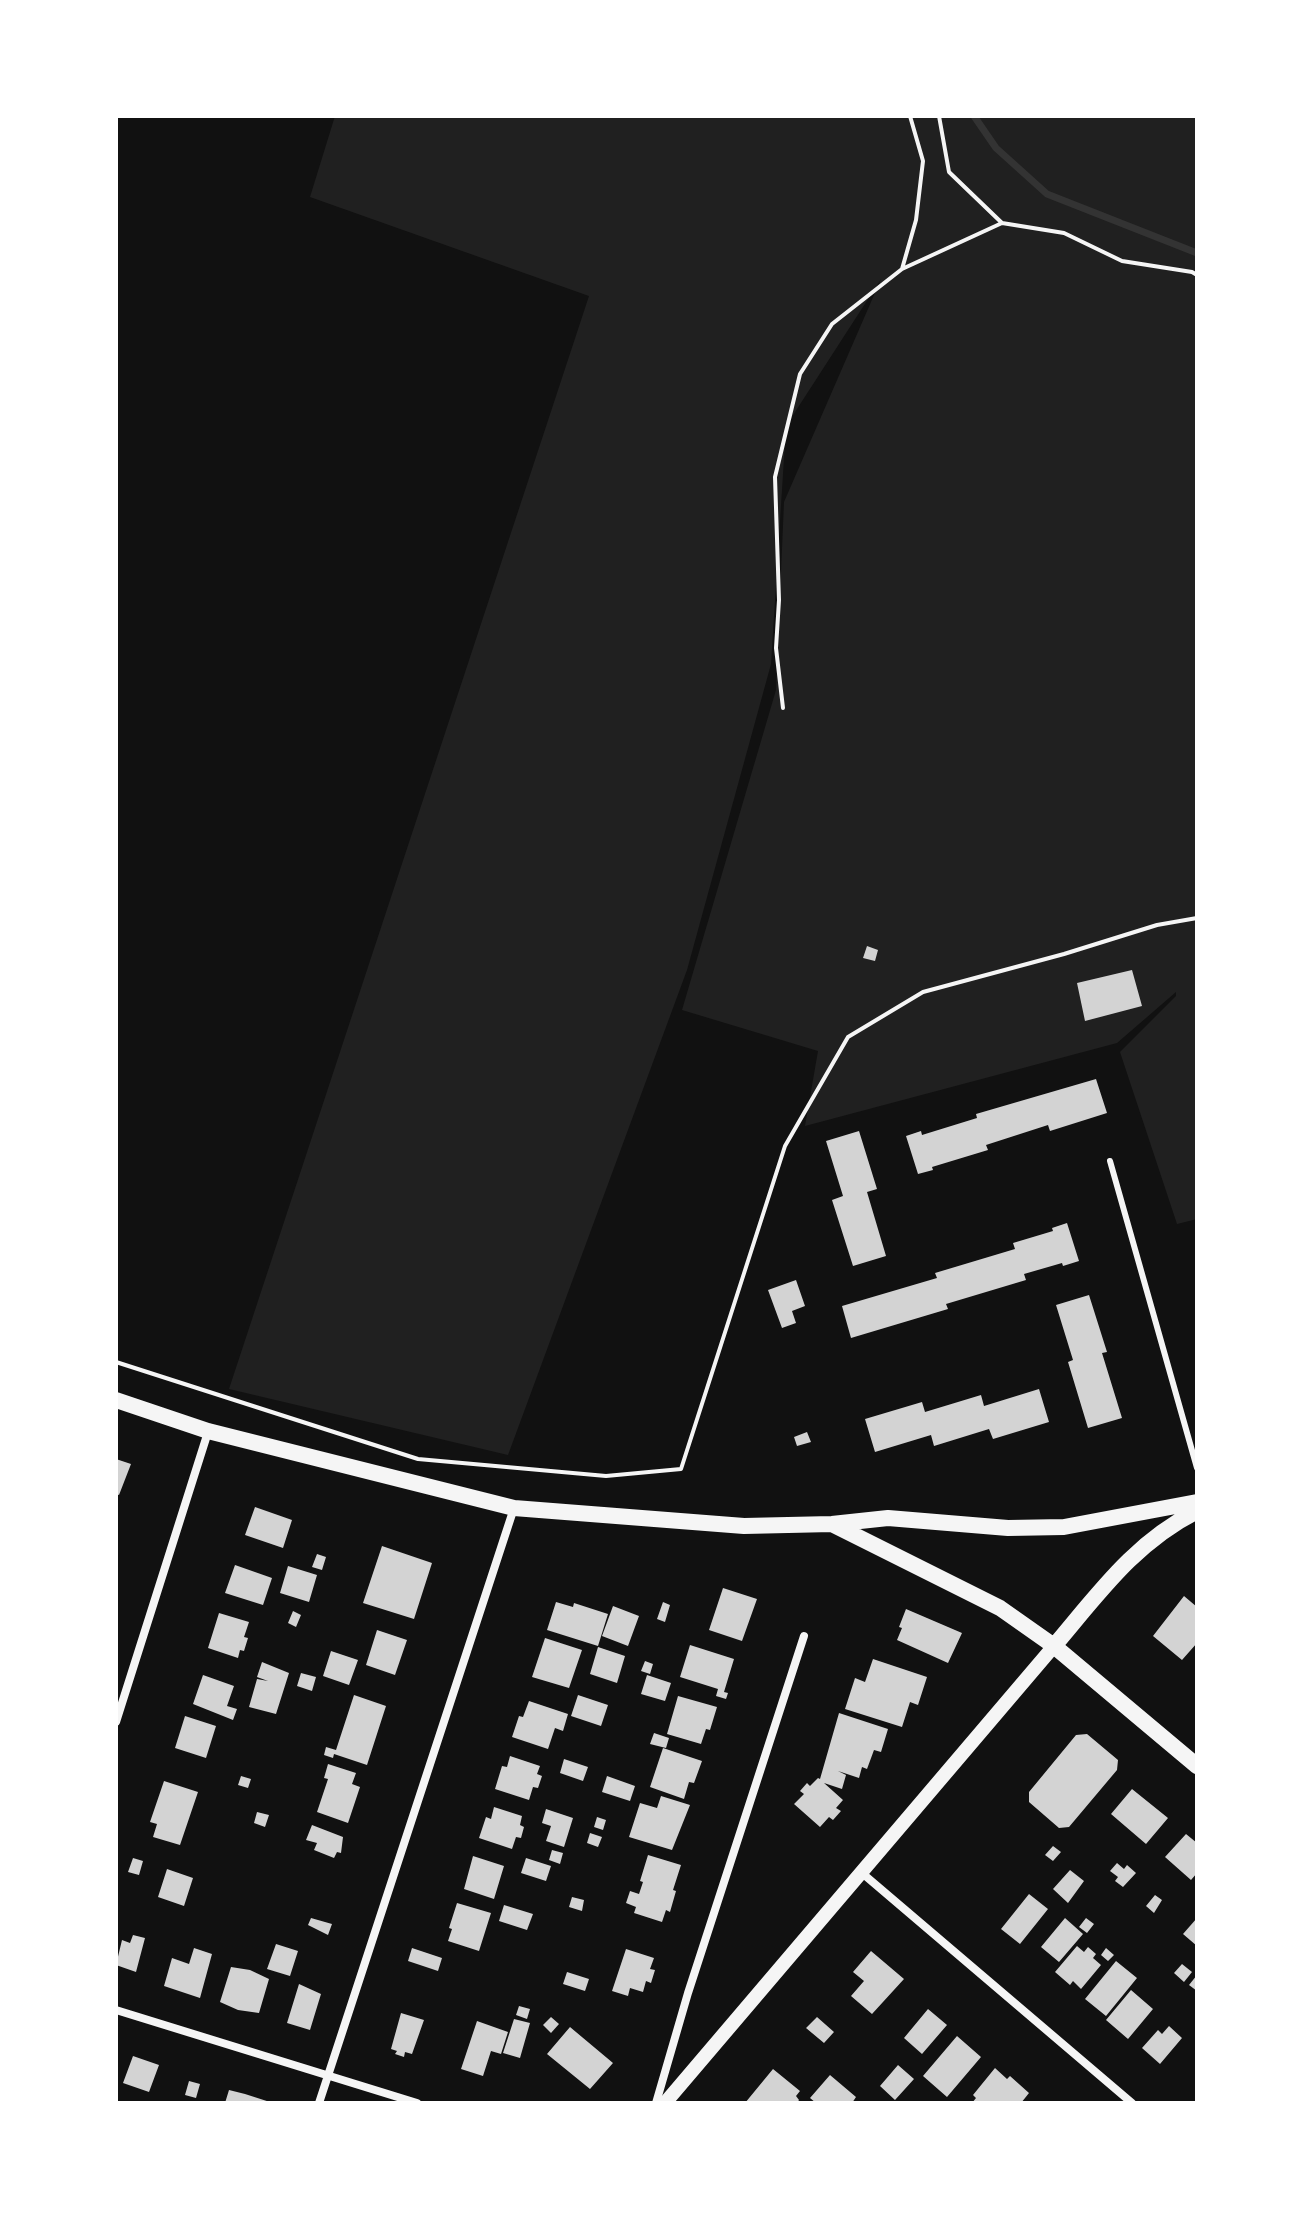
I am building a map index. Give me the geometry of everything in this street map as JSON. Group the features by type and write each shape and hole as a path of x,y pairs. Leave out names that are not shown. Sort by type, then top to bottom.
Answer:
{"main road":[{"path":"116,1400 208,1431 514,1508 744,1526 832,1524 888,1518 1008,1528 1064,1527 1197,1502"},
{"path":"1054,1646 1130,1556 1197,1511"},
{"path":"832,1524 1000,1608 1054,1646 1197,1766"}],"street":[{"path":"116,1722 208,1431"},
{"path":"319,2103 514,1508"},
{"path":"656,2103 688,1993 804,1636"},
{"path":"665,2103 1054,1646"},
{"path":"862,1873 1132,2103"},
{"path":"116,2010 417,2103"}],"lane":[{"path":"1110,1161 1197,1468"}],"path":[{"path":"902,269 916,220 923,161 910,116"},
{"path":"939,116 949,172 1002,223"},
{"path":"783,708 776,648 779,600 775,477 800,374 832,324 902,269 1002,223 1064,233 1122,261 1197,275"},
{"path":"116,1362 418,1459 606,1476 681,1469 785,1146 848,1037 923,992 1157,925 1197,918"}],"shaded area":[{"path":"335,116 1197,116 1197,1219 1177,1224 1120,1052 1176,996 1176,992 1117,1043 805,1126 818,1051 682,1010 776,690 784,502 881,279 786,426 771,664 687,970 508,1455 229,1389 589,296 310,197"}],"building":[{"path":"867,946 878,950 875,961 863,958"},
{"path":"1132,970 1142,1006 1085,1021 1077,983"},
{"path":"1096,1079 1107,1113 1050,1131 1048,1125 986,1145 988,1150 918,1174 906,1136 921,1131 922,1135 977,1118 976,1114"},
{"path":"859,1131 877,1189 867,1192 886,1256 853,1266 832,1200 843,1196 826,1141"},
{"path":"1067,1223 1079,1261 1024,1274 1026,1280 946,1304 948,1309 851,1338 842,1306 937,1278 935,1273 1015,1249 1013,1243 1053,1231 1052,1228"},
{"path":"796,1280 805,1306 792,1311 796,1323 782,1328 768,1290"},
{"path":"1089,1295 1107,1352 1102,1353 1122,1418 1088,1428 1068,1362 1073,1360 1056,1305"},
{"path":"1039,1389 1049,1422 993,1439 989,1429 934,1446 931,1435 875,1452 865,1419 922,1402 925,1412 981,1395 984,1406"},
{"path":"807,1432 811,1442 797,1446 794,1437"},
{"path":"116,1459 131,1464 119,1495 116,1494"},
{"path":"255,1507 292,1520 283,1548 245,1535"},
{"path":"382,1546 432,1563 414,1619 363,1603"},
{"path":"317,1554 326,1557 322,1570 312,1567"},
{"path":"235,1565 272,1578 263,1605 225,1593"},
{"path":"288,1566 317,1575 309,1602 280,1593"},
{"path":"723,1588 757,1599 742,1641 709,1630"},
{"path":"1184,1596 1197,1607 1197,1643 1182,1660 1153,1636"},
{"path":"556,1602 573,1607 574,1603 608,1614 598,1646 547,1630"},
{"path":"663,1602 670,1605 665,1622 657,1619"},
{"path":"613,1606 639,1616 628,1646 602,1636"},
{"path":"906,1609 962,1633 948,1663 897,1640"},
{"path":"293,1611 301,1615 296,1627 288,1623"},
{"path":"219,1613 249,1622 244,1637 248,1638 238,1658 208,1648"},
{"path":"377,1630 407,1640 395,1675 366,1665"},
{"path":"545,1638 582,1650 569,1688 532,1677"},
{"path":"690,1645 734,1659 724,1692 728,1693 726,1699 716,1696 718,1689 680,1677"},
{"path":"598,1647 625,1656 617,1683 590,1674"},
{"path":"331,1651 358,1660 349,1685 323,1676"},
{"path":"873,1659 927,1677 918,1705 910,1702 902,1727 845,1709 855,1678 865,1682"},
{"path":"645,1661 653,1664 650,1674 641,1671"},
{"path":"262,1662 289,1673 276,1714 249,1707 257,1679 268,1681 257,1677"},
{"path":"301,1673 316,1677 312,1691 297,1686"},
{"path":"203,1675 234,1686 227,1706 237,1709 233,1720 193,1704"},
{"path":"647,1675 671,1683 665,1701 641,1694"},
{"path":"354,1695 386,1706 367,1765 334,1754 333,1758 324,1755 326,1747 336,1750"},
{"path":"578,1695 608,1705 601,1726 571,1716"},
{"path":"678,1696 717,1707 710,1730 706,1729 701,1744 667,1734"},
{"path":"529,1701 568,1714 563,1731 555,1728 548,1749 512,1737 519,1716 523,1717"},
{"path":"839,1713 888,1729 881,1752 874,1750 867,1769 862,1767 859,1778 838,1771 846,1775 842,1789 824,1783 843,1800 836,1808 841,1811 833,1820 829,1817 820,1827 794,1804 804,1794 800,1791 807,1783 810,1786 820,1779"},
{"path":"185,1716 216,1726 206,1758 175,1748"},
{"path":"654,1733 669,1738 666,1748 650,1744"},
{"path":"1087,1734 1118,1760 1117,1770 1069,1827 1059,1828 1029,1802 1029,1792 1076,1735"},
{"path":"663,1748 702,1761 694,1783 689,1782 684,1799 650,1787"},
{"path":"510,1756 540,1766 537,1774 542,1776 538,1788 533,1787 529,1800 495,1789 502,1766 507,1767"},
{"path":"564,1759 588,1767 583,1781 560,1773"},
{"path":"328,1764 356,1773 352,1784 360,1787 348,1823 317,1812 328,1779 324,1778"},
{"path":"241,1776 251,1779 248,1788 238,1785"},
{"path":"607,1776 635,1786 630,1801 602,1792"},
{"path":"164,1781 198,1792 180,1845 153,1837 157,1824 150,1822"},
{"path":"1132,1789 1168,1818 1146,1844 1111,1814"},
{"path":"661,1796 690,1805 672,1850 629,1837 640,1803 657,1808"},
{"path":"494,1807 522,1816 520,1825 524,1827 521,1838 516,1837 512,1849 479,1838 486,1817 491,1819"},
{"path":"546,1809 573,1818 564,1847 546,1841 551,1826 542,1823"},
{"path":"257,1812 269,1815 265,1827 254,1823"},
{"path":"597,1817 606,1820 603,1830 594,1827"},
{"path":"312,1825 343,1837 341,1853 337,1852 334,1858 314,1850 317,1843 306,1840"},
{"path":"590,1833 602,1837 598,1847 587,1843"},
{"path":"1186,1834 1197,1843 1197,1873 1191,1880 1165,1857"},
{"path":"1053,1846 1061,1852 1053,1861 1045,1855"},
{"path":"552,1850 563,1853 560,1864 549,1860"},
{"path":"648,1855 681,1865 670,1912 666,1910 662,1922 634,1913 636,1907 626,1903 630,1891 639,1894"},
{"path":"473,1856 504,1866 494,1899 464,1889"},
{"path":"133,1858 143,1861 139,1875 128,1872"},
{"path":"526,1858 551,1866 546,1881 521,1873"},
{"path":"1117,1863 1124,1869 1127,1865 1136,1873 1123,1887 1115,1881 1118,1877 1110,1871"},
{"path":"167,1869 193,1878 184,1906 158,1897"},
{"path":"1070,1870 1084,1881 1068,1903 1053,1889"},
{"path":"1029,1894 1048,1909 1020,1944 1001,1929"},
{"path":"1155,1895 1162,1900 1154,1913 1146,1906"},
{"path":"572,1897 584,1900 582,1911 569,1907"},
{"path":"457,1903 491,1913 479,1951 448,1941"},
{"path":"504,1905 533,1914 527,1930 499,1921"},
{"path":"311,1918 332,1924 328,1935 308,1925"},
{"path":"1065,1918 1083,1934 1059,1962 1041,1947"},
{"path":"1086,1918 1094,1924 1087,1933 1079,1927"},
{"path":"1197,1918 1197,1946 1183,1934"},
{"path":"133,1935 145,1938 136,1972 116,1965 122,1940 130,1943"},
{"path":"276,1944 298,1951 290,1976 267,1969"},
{"path":"1077,1946 1084,1952 1088,1947 1101,1965 1081,1989 1073,1981 1070,1985 1055,1972"},
{"path":"194,1948 212,1954 200,1998 164,1986 172,1958 189,1964"},
{"path":"412,1948 442,1958 438,1971 408,1961"},
{"path":"1106,1948 1114,1955 1108,1961 1101,1955"},
{"path":"626,1949 654,1958 650,1969 655,1970 651,1983 646,1981 643,1992 630,1988 628,1996 612,1991"},
{"path":"871,1951 904,1979 872,2014 851,1996 864,1981 853,1972"},
{"path":"1116,1961 1137,1978 1106,2016 1085,1999"},
{"path":"1182,1964 1192,1972 1184,1982 1174,1973"},
{"path":"231,1967 250,1970 269,1979 259,2013 238,2010 220,2002"},
{"path":"567,1972 589,1979 585,1991 563,1984"},
{"path":"1197,1975 1197,1991 1189,1985"},
{"path":"299,1984 321,1994 310,2030 287,2023"},
{"path":"1131,1990 1153,2009 1128,2039 1106,2020"},
{"path":"519,2006 530,2009 527,2019 516,2015"},
{"path":"928,2009 947,2025 922,2054 904,2038"},
{"path":"401,2013 424,2020 412,2054 405,2052 404,2057 391,2049"},
{"path":"551,2017 559,2024 551,2033 543,2025"},
{"path":"817,2017 834,2032 824,2043 806,2028"},
{"path":"514,2019 530,2023 520,2058 503,2053"},
{"path":"477,2021 508,2032 501,2054 491,2051 483,2076 461,2069"},
{"path":"1169,2026 1182,2038 1160,2064 1142,2048 1158,2030 1162,2034"},
{"path":"570,2027 613,2063 590,2089 547,2054"},
{"path":"957,2036 981,2057 947,2097 923,2076"},
{"path":"133,2056 159,2065 149,2092 123,2083"},
{"path":"898,2065 914,2079 895,2100 880,2086"},
{"path":"995,2068 1007,2079 1010,2076 1029,2093 1021,2103 972,2103 976,2098 973,2095"},
{"path":"773,2069 800,2091 796,2096 799,2100 797,2103 745,2103"},
{"path":"830,2075 856,2097 852,2103 816,2103 810,2098"},
{"path":"189,2081 200,2084 196,2098 185,2095"},
{"path":"229,2090 245,2094 273,2103 225,2103"}],"waterway":[{"path":"974,116 996,148 1047,194 1197,253"}]}
